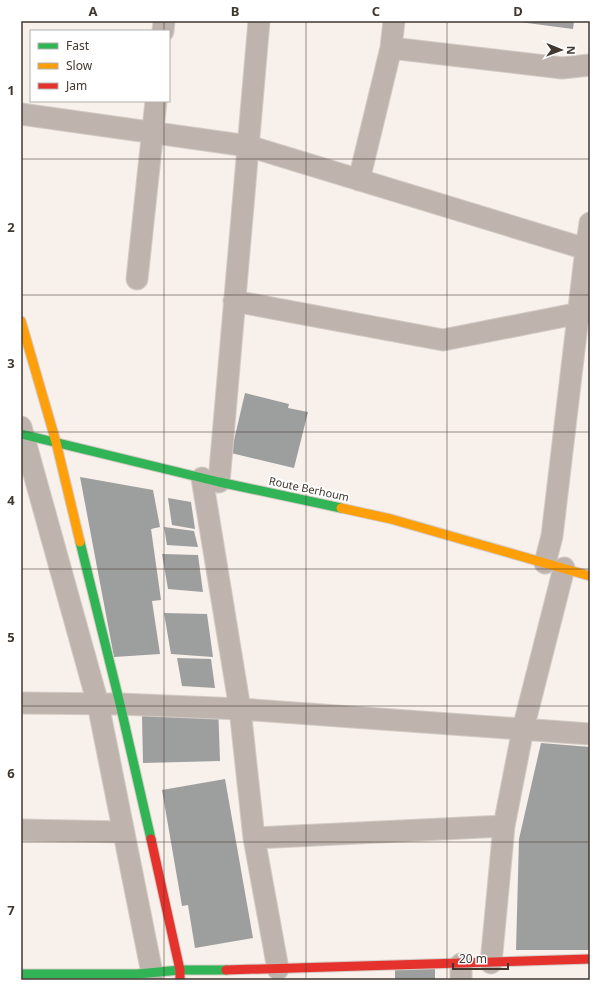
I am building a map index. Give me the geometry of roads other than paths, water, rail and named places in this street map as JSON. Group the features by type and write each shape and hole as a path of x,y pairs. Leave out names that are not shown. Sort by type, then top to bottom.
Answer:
{"street":[{"path":"259,21 234,301 211,480 240,709 254,838 278,969"},
{"path":"359,180 391,48 394,21"},
{"path":"391,48 562,68 590,65"},
{"path":"137,279 156,102"},
{"path":"21,114 248,146 586,249"},
{"path":"491,962 504,826 555,566 552,536 584,312 586,249 590,223"},
{"path":"234,301 443,340 584,312"},
{"path":"21,321 56,442 120,704 180,970 180,980"},
{"path":"22,432 98,704 152,976"},
{"name":"Route Berhoum","path":"22,432 56,442 211,480 391,519 590,576"},
{"path":"21,703 120,704 240,709 590,734"},
{"path":"254,838 504,826"},
{"path":"21,830 123,832"},
{"path":"21,974 137,974 152,976 180,970 278,969 461,972 491,962 590,960"}]}
